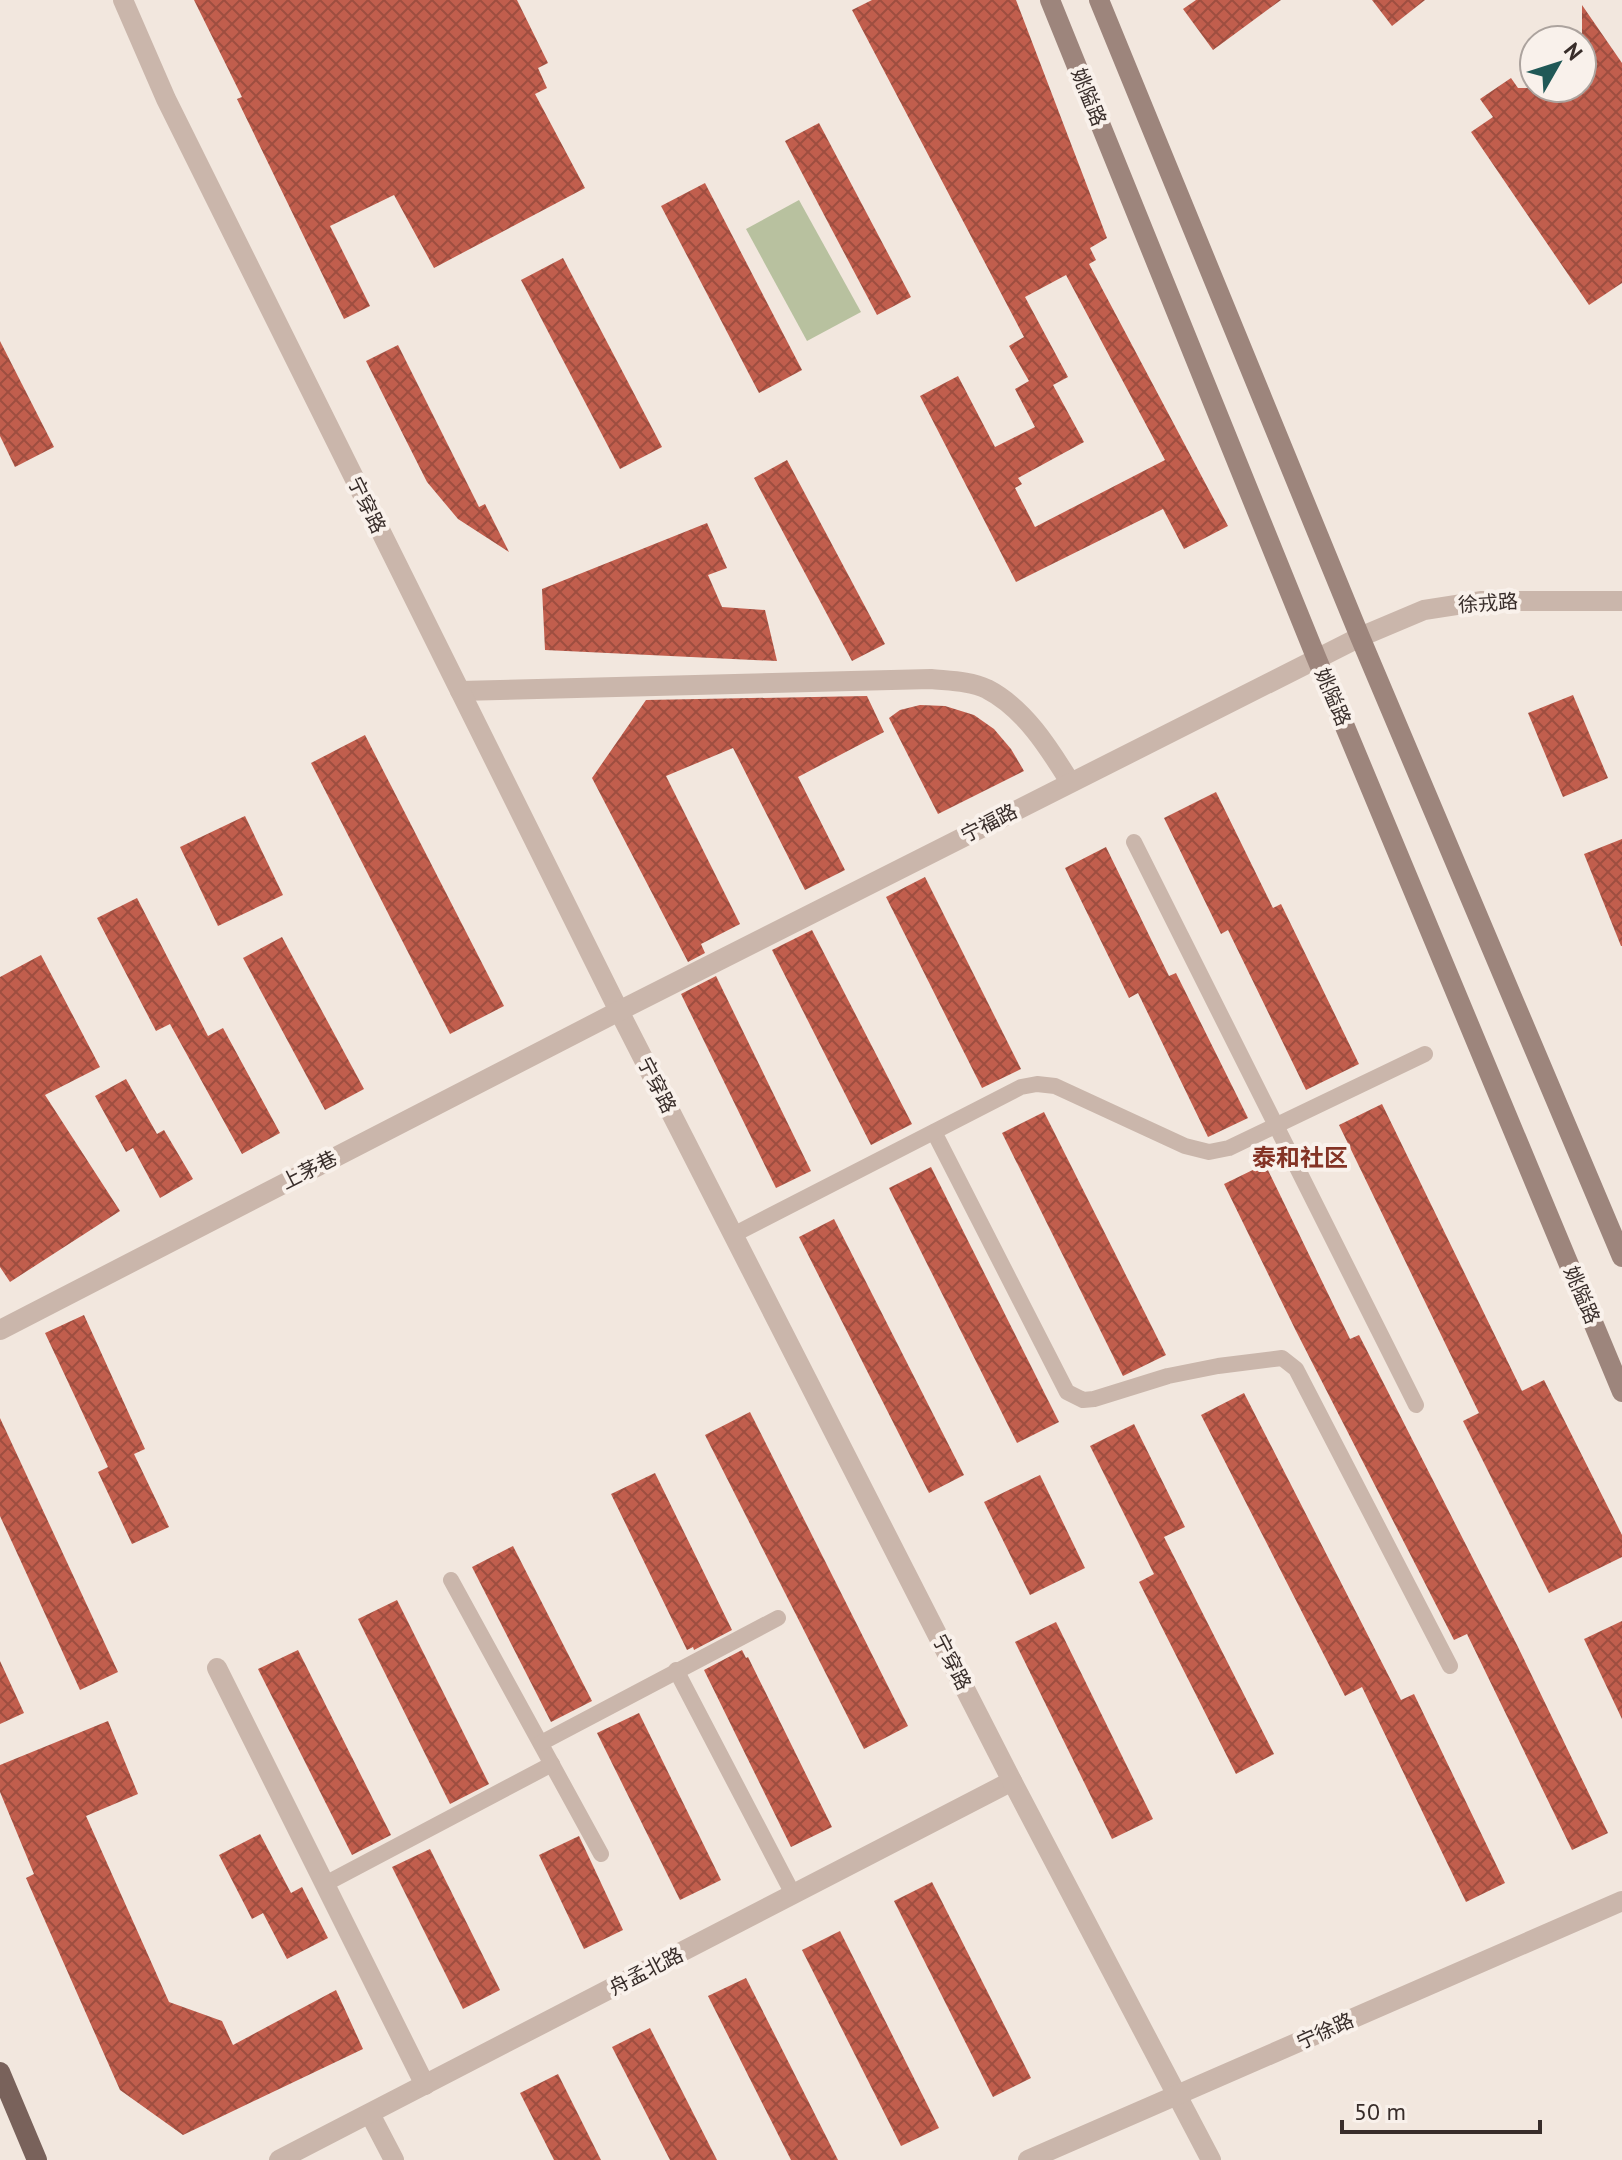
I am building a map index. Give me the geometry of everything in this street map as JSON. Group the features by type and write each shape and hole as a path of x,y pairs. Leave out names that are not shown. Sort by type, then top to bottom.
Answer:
{"main road":[{"name":"姚隘路","path":"1050,0 1316,657 1622,1392"},
{"path":"1099,0 1360,637 1622,1257"},
{"path":"0,2072 37,2160"}],"street":[{"name":"宁穿路","path":"123,0 166,99 619,1011 1012,1781 1211,2160"},
{"name":"徐戎路","path":"1360,637 1424,610 1482,601 1622,601"},
{"name":"宁福路","path":"619,1011 1360,637"},
{"path":"460,691 931,679 969,683 988,690 1013,708 1050,749 1070,782"},
{"name":"上茅巷","path":"3,1323 619,1011"},
{"path":"217,1668 425,2085"},
{"name":"舟孟北路","path":"279,2160 1012,1781"},
{"name":"宁徐路","path":"1028,2160 1622,1901"},
{"path":"370,2114 394,2160"}],"lane":[{"path":"1134,842 1416,1405"},
{"path":"733,1235 1021,1087 1037,1084 1055,1086 1185,1146 1209,1152 1229,1148 1425,1054"},
{"path":"934,1132 1067,1392 1083,1400 1094,1399 1168,1376 1282,1358 1296,1369 1450,1666"},
{"path":"451,1580 601,1854"},
{"path":"541,1743 778,1618"},
{"path":"676,1670 793,1894"},
{"path":"325,1884 552,1764"}],"green space":[{"path":"799,200 861,312 807,341 746,229"}],"building":[{"path":"194,0 517,0 548,63 538,68 547,88 535,94 585,188 434,268 394,195 330,226 370,306 344,319 237,99 242,97"},
{"path":"872,0 1016,0 1107,238 1090,248 1096,260 1089,264 1228,526 1184,549 1163,509 1016,582 920,396 958,376 995,447 1035,427 1015,389 1029,381 1009,346 1024,337 852,10","holes":["1066,275 1165,460 1035,527 1015,488 1022,484 1018,478 1084,442 1053,385 1068,377 1025,297"]},
{"path":"1196,0 1281,0 1213,50 1183,9"},
{"path":"1372,0 1425,0 1392,26"},
{"path":"1582,5 1595,24 1582,24"},
{"path":"1598,28 1622,63 1622,283 1589,305 1471,132 1493,117 1480,99 1511,78 1518,88 1518,104 1598,104"},
{"path":"819,123 911,297 877,315 785,141"},
{"path":"705,183 802,370 759,393 661,206"},
{"path":"563,258 662,447 620,469 521,280"},
{"path":"0,341 54,447 15,467 0,436"},
{"path":"398,345 479,507 485,504 509,552 458,519 427,482 366,361"},
{"path":"787,460 885,644 852,661 754,478"},
{"path":"707,523 727,568 708,575 722,607 765,610 777,661 545,650 542,589"},
{"path":"1573,695 1608,778 1563,797 1528,713"},
{"path":"867,696 884,732 798,777 845,870 805,890 733,748 666,776 740,924 701,944 705,953 688,962 592,778 646,700"},
{"path":"920,705 945,706 974,715 994,729 1024,771 938,814 889,718 900,710"},
{"path":"365,735 504,1006 450,1034 311,763"},
{"path":"1216,792 1273,908 1281,904 1359,1064 1306,1090 1228,930 1221,934 1164,818"},
{"path":"245,816 283,895 218,926 180,847"},
{"path":"1622,839 1622,946 1621,946 1584,854"},
{"path":"1106,847 1169,976 1176,973 1248,1118 1208,1137 1138,993 1129,998 1065,868"},
{"path":"925,877 1021,1069 982,1088 886,897"},
{"path":"137,898 208,1036 223,1028 280,1133 242,1154 170,1024 156,1031 97,918"},
{"path":"812,930 912,1124 871,1145 772,950"},
{"path":"282,937 364,1089 325,1110 243,958"},
{"path":"41,955 100,1067 45,1095 120,1211 10,1282 0,1267 0,977"},
{"path":"716,976 811,1171 776,1188 681,994"},
{"path":"126,1079 157,1134 164,1130 193,1179 160,1198 133,1148 126,1152 95,1096"},
{"path":"1382,1104 1522,1391 1544,1380 1622,1535 1622,1557 1549,1593 1463,1421 1479,1413 1339,1125"},
{"path":"1044,1112 1166,1355 1123,1376 1002,1133"},
{"path":"1265,1164 1350,1339 1359,1335 1517,1645 1608,1833 1572,1850 1467,1634 1454,1640 1224,1184"},
{"path":"931,1167 1059,1422 1017,1443 889,1188"},
{"path":"834,1219 964,1475 929,1493 799,1237"},
{"path":"84,1315 145,1449 134,1454 169,1527 132,1544 98,1472 108,1467 45,1333"},
{"path":"1244,1393 1401,1700 1414,1694 1505,1883 1466,1902 1362,1687 1345,1696 1201,1415"},
{"path":"750,1412 908,1726 864,1749 705,1435"},
{"path":"0,1418 118,1672 80,1690 0,1516"},
{"path":"1134,1424 1185,1527 1164,1537 1274,1754 1236,1774 1139,1582 1154,1574 1090,1446"},
{"path":"655,1473 732,1630 694,1650 693,1647 687,1650 611,1494"},
{"path":"1040,1475 1085,1568 1030,1595 984,1502"},
{"path":"513,1546 592,1701 551,1722 472,1567"},
{"path":"397,1600 489,1784 450,1804 358,1619"},
{"path":"1622,1621 1622,1719 1584,1639"},
{"path":"1056,1622 1153,1819 1112,1839 1015,1642"},
{"path":"298,1650 391,1835 352,1855 258,1669"},
{"path":"742,1650 832,1827 791,1847 704,1670"},
{"path":"0,1661 24,1713 0,1724"},
{"path":"639,1713 721,1880 680,1900 597,1733"},
{"path":"108,1721 138,1794 86,1816 169,2002 222,2021 233,2045 336,1990 363,2049 183,2135 120,2090 26,1878 34,1874 0,1792 0,1765"},
{"path":"260,1834 291,1893 302,1887 328,1938 287,1959 263,1913 252,1919 219,1855"},
{"path":"579,1836 623,1930 584,1949 539,1855"},
{"path":"430,1849 500,1990 463,2009 392,1867"},
{"path":"932,1882 1031,2078 993,2097 894,1901"},
{"path":"840,1931 939,2128 901,2146 802,1950"},
{"path":"746,1978 838,2160 791,2160 708,1996"},
{"path":"650,2028 717,2160 670,2160 612,2047"},
{"path":"558,2074 601,2160 554,2160 520,2093"}],"district":[{"name":"泰和社区","path":"1300,1158"}]}
